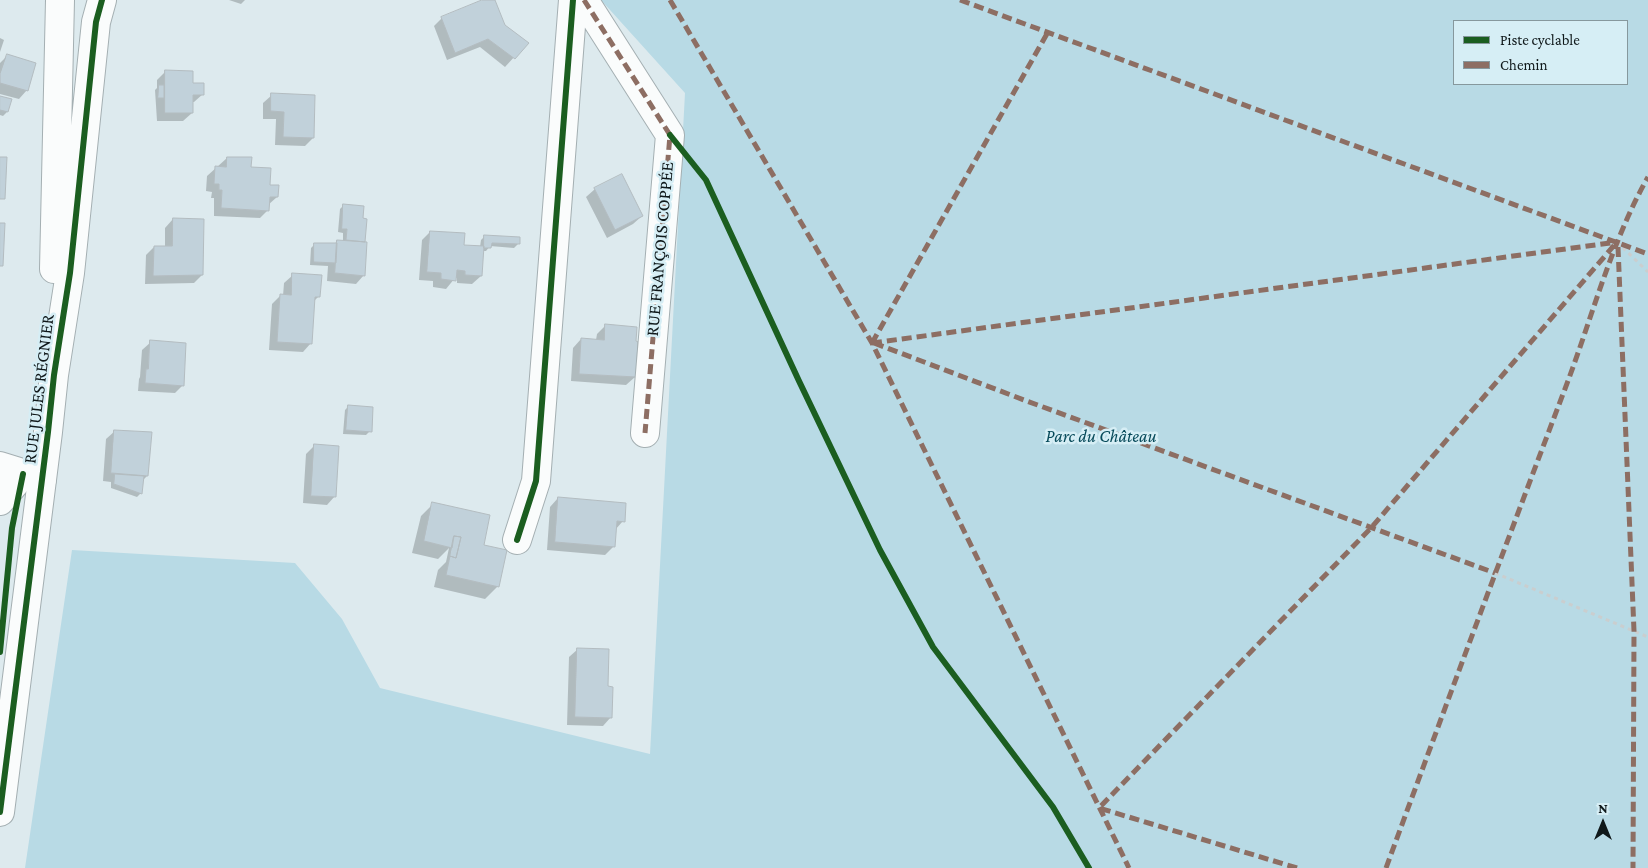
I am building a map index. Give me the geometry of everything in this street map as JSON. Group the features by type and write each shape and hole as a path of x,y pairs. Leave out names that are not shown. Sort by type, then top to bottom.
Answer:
{"street":[{"name":"RUE JULES RÉGNIER","path":"54,375 55,184 60,0"},
{"name":"RUE JULES RÉGNIER","path":"0,812 22,473 54,375 70,273 96,22 102,0"},
{"path":"516,540 536,481 573,0"},
{"name":"RUE FRANÇOIS COPPÉE","path":"584,0 670,135 645,433"},
{"path":"0,501 22,473"}],"path":[{"path":"1617,242 1648,272"},
{"path":"1495,573 1648,637"}],"green space":[{"name":"Parc du Château","path":"601,0 1648,0 1648,868 25,868 72,550 295,563 342,619 380,688 650,754 685,93"}],"building":[{"path":"482,0 495,0 505,25 529,43 515,59 488,39 455,53 441,17"},
{"path":"7,54 36,63 28,91 0,83 0,74"},
{"path":"165,70 193,71 193,83 204,83 204,95 193,95 193,113 165,113"},
{"path":"159,85 164,85 164,98 158,98"},
{"path":"271,93 315,95 314,138 283,137 284,112 271,111"},
{"path":"0,96 12,99 8,112 0,110"},
{"path":"0,157 7,157 5,199 0,199"},
{"path":"227,157 252,157 251,167 271,168 270,185 279,185 278,197 270,197 269,211 221,208 222,190 219,190 219,184 214,184 215,166 226,167"},
{"path":"622,174 643,216 615,230 594,188"},
{"path":"343,204 364,206 363,218 367,219 365,242 346,240 347,229 342,229"},
{"path":"173,218 204,219 203,275 153,276 154,246 172,246"},
{"path":"0,223 5,223 3,266 0,266"},
{"path":"430,231 465,233 464,245 484,246 482,276 465,275 465,271 457,270 456,281 441,279 441,273 427,272"},
{"path":"484,235 520,237 520,244 492,243 491,248 484,248"},
{"path":"337,240 367,242 365,276 335,273"},
{"path":"314,243 337,243 336,263 314,262"},
{"path":"292,273 322,275 320,297 315,297 312,344 277,342 280,294 291,295"},
{"path":"605,324 637,327 636,377 579,374 581,338 604,340"},
{"path":"150,340 186,343 184,386 145,383"},
{"path":"348,405 373,407 372,432 346,430"},
{"path":"114,430 152,432 148,476 111,473"},
{"path":"314,444 339,446 336,497 311,496"},
{"path":"115,474 144,476 142,494 114,484"},
{"path":"558,497 626,503 625,522 617,521 615,547 555,542"},
{"path":"432,502 490,515 484,545 507,550 499,587 446,575 450,556 456,558 461,537 454,536 452,548 424,541"},
{"path":"454,536 461,537 456,558 450,556"},
{"path":"577,648 609,649 608,686 613,687 612,718 575,717"}],"marked path":[{"path":"584,0 670,135 645,433"},
{"path":"670,0 872,343 1129,868"},
{"path":"960,0 1648,254"},
{"path":"872,343 1048,32"},
{"path":"1386,868 1573,367 1612,256 1648,177"},
{"path":"872,343 1617,242"},
{"path":"1297,868 1099,808 1371,528 1617,242"},
{"path":"1618,247 1634,631 1633,868"},
{"path":"874,343 1495,573"}],"cycle path":[{"path":"0,812 54,375 70,273 96,22 102,0"},
{"path":"517,540 536,481 573,0"},
{"path":"670,135 706,180 880,550 933,647 1053,807 1089,868"},
{"path":"0,652 12,528 23,474"}]}
